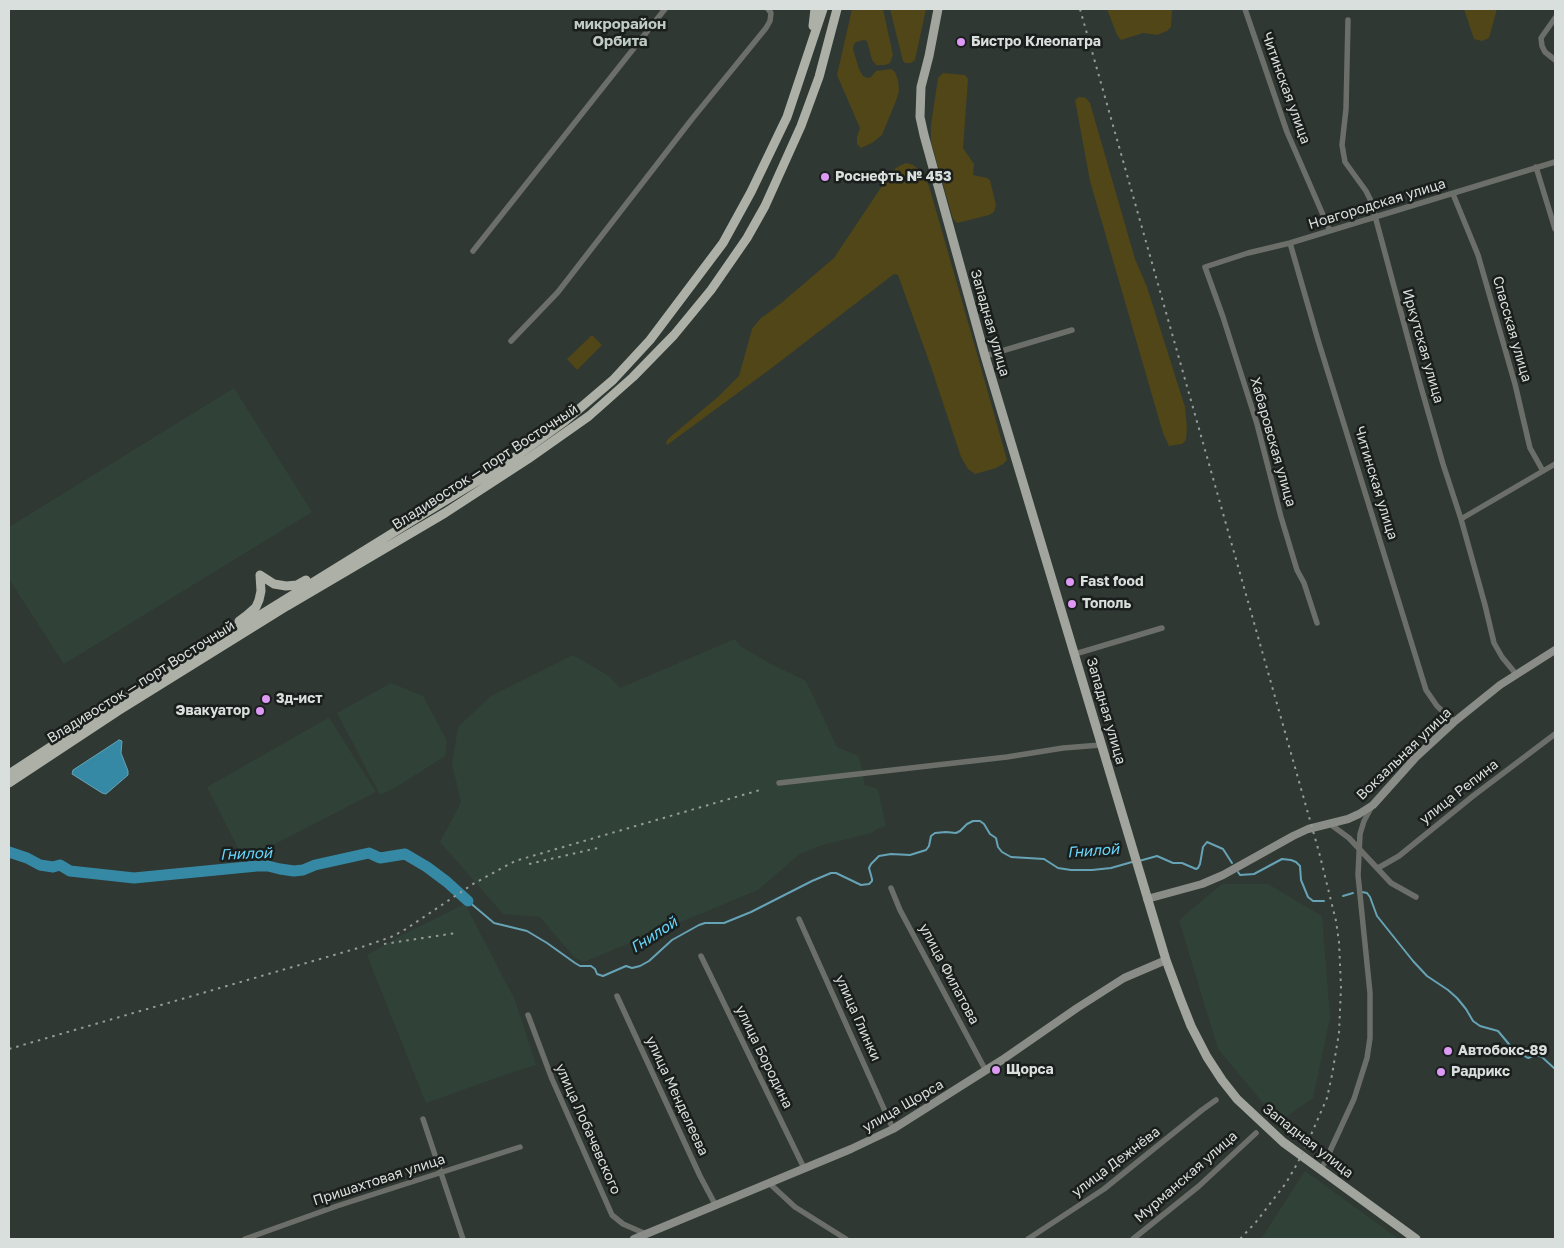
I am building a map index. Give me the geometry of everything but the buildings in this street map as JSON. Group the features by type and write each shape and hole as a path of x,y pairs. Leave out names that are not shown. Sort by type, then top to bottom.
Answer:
{"highway":[{"name":"Владивосток — порт Восточный","path":"9,774 192,656 504,465 565,421 613,380 650,340 723,244 751,192 787,117 823,9"},
{"name":"Владивосток — порт Восточный","path":"9,783 282,609 445,513 528,459 589,416 633,377 674,334 711,290 747,238 765,206 801,126 819,77 837,9"},
{"path":"807,58 814,11"},
{"path":"192,656 202,644 247,615 256,607 260,600 260,576 274,584 292,586 345,557 360,553"}],"main road":[{"name":"Западная улица","path":"938,9 920,98 920,117 932,171 985,356 1169,971 1196,1038 1222,1080 1237,1098 1283,1142 1416,1239"},
{"name":"Вокзальная улица","path":"1147,899 1202,884 1223,875 1293,836 1308,829 1348,819 1373,804 1416,757 1454,722 1516,674 1555,650"},
{"name":"улица Щорса","path":"634,1239 850,1149 893,1128 986,1071 1124,978 1166,960"}],"street":[{"path":"473,250 666,9"},
{"path":"511,341 558,292 766,28 770,21 771,13 768,9"},
{"name":"Читинская улица","path":"1245,9 1287,132 1330,230"},
{"path":"1555,18 1541,38 1545,52 1555,60"},
{"name":"Иркутская улица","path":"1348,20 1346,109 1342,145 1345,162 1371,201 1388,268 1461,519 1494,643 1496,649 1516,674"},
{"name":"Новгородская улица","path":"1205,266 1290,243 1555,162"},
{"path":"1536,167 1555,229"},
{"name":"Спасская улица","path":"1453,194 1478,254 1516,384 1530,448 1543,471"},
{"name":"Читинская улица","path":"1290,243 1426,690 1437,706 1454,722"},
{"name":"Хабаровская улица","path":"1205,266 1257,424 1297,570 1304,583 1317,623"},
{"path":"985,356 1072,330"},
{"path":"1461,519 1555,464"},
{"path":"1075,654 1162,628"},
{"name":"улица Репина","path":"1378,868 1399,856 1473,796 1555,734"},
{"path":"779,783 1101,745"},
{"path":"1324,1164 1362,1079 1368,1048 1370,993 1358,889 1358,848 1364,821 1373,804"},
{"path":"1330,824 1349,838 1391,883 1416,897"},
{"name":"улица Филатова","path":"891,888 900,910 986,1071"},
{"name":"улица Глинки","path":"800,918 893,1128"},
{"name":"улица Бородина","path":"701,956 804,1168"},
{"name":"улица Менделеева","path":"617,996 716,1206"},
{"name":"улица Лобачевского","path":"528,1015 552,1080 612,1215 623,1224 646,1234"},
{"name":"улица Дежнёва","path":"1028,1239 1104,1190 1216,1100"},
{"path":"423,1119 463,1239"},
{"name":"Мурманская улица","path":"1133,1239 1199,1186 1256,1132"},
{"name":"Пришахтовая улица","path":"246,1239 337,1206 520,1147"},
{"path":"768,1183 795,1207 846,1239"}],"shaded area":[{"path":"852,9 883,9 893,55 890,63 876,65 872,60 867,41 856,42 853,49 863,76 871,77 876,71 891,69 895,72 898,80 899,91 882,135 872,143 861,148 857,144 860,128 837,75"},
{"path":"890,9 926,9 915,60 911,63 903,61"},
{"path":"1107,9 1172,9 1171,27 1157,35 1143,33 1121,40 1117,35"},
{"path":"1464,9 1497,9 1489,38 1482,41 1474,39"},
{"path":"943,73 965,75 968,79 963,148 974,164 973,175 990,180 996,205 994,212 989,215 957,223 953,219 931,142 931,125 938,78"},
{"path":"1079,97 1086,98 1090,103 1135,259 1147,287 1185,407 1187,428 1186,440 1182,444 1169,446 1163,433 1090,181 1075,100"},
{"path":"906,163 913,165 922,172 929,186 1007,460 996,468 975,474 968,469 961,457 898,275 894,274 667,445 666,442 669,438 719,396 739,376 752,329 760,319 834,258 892,171"},
{"path":"592,335 602,345 577,370 567,359"},
{"path":"234,388 312,512 64,664 9,579 9,527"},
{"path":"735,639 740,646 806,681 837,747 859,756 865,785 878,789 886,826 872,833 826,844 801,853 758,890 584,962 574,957 540,917 503,914 440,842 461,802 452,764 458,727 491,696 573,655 609,676 620,688"},
{"path":"391,683 423,696 447,741 445,756 398,786 380,795 337,713"},
{"path":"328,718 376,792 244,860 207,787"},
{"path":"1222,884 1268,884 1322,916 1330,1018 1313,1098 1286,1117 1275,1117 1218,1049 1179,920"},
{"path":"465,904 515,1000 536,1065 426,1103 367,955 402,935"},
{"path":"1305,1171 1399,1239 1261,1239"}],"water":[{"path":"119,740 122,741 121,753 128,775 106,794 72,774 73,770"}],"waterway":[{"name":"Гнилой","path":"468,901 494,923 527,931 580,966 591,966 597,974 603,976 626,966 632,968 640,966 649,961 672,940 699,925 705,923 724,923 831,873 836,873 861,885 869,884 872,881 869,868 879,856 891,854 910,855 926,850 931,836 935,833 956,833 973,821 980,821 984,824 990,834 996,838 998,847 1002,852 1011,857 1044,859 1058,868 1071,870 1111,868 1132,862"},
{"name":"Гнилой","path":"1139,861 1157,856 1173,863 1182,863 1196,869 1200,864 1203,847 1207,842 1223,849 1232,863"},
{"name":"Гнилой","path":"9,852 40,865 53,867 60,865 70,871 134,878 257,866 294,871 369,853 380,858 405,854 427,867 468,901"},
{"name":"Гнилой","path":"1238,872 1240,875 1254,874 1282,859 1291,860 1300,866 1301,880 1308,897 1313,901 1324,901"},
{"name":"Гнилой","path":"1362,892 1367,893 1370,897 1377,916 1413,961 1427,976 1457,998 1473,1021 1480,1026 1498,1031 1513,1049 1528,1058 1536,1055 1542,1057 1555,1069"},
{"name":"Гнилой","path":"1343,896 1353,893"}],"railway":[{"path":"1080,9 1319,852 1336,921 1339,942 1341,987 1339,1033 1327,1098 1307,1144 1286,1183 1256,1222 1240,1239"},
{"path":"9,1049 365,946 391,937 406,929 473,884 515,861 760,790"},
{"path":"529,864 602,847"},
{"path":"384,944 456,933"}],"place":[{"name":"Бистро Клеопатра","path":"961,42"},
{"name":"Роснефть № 453","path":"825,177"},
{"name":"Fast food","path":"1070,582"},
{"name":"Тополь","path":"1072,604"},
{"name":"3д-ист","path":"266,699"},
{"name":"Эвакуатор","path":"260,711"},
{"name":"Автобокс-89","path":"1448,1051"},
{"name":"Щорса","path":"996,1070"},
{"name":"Радрикс","path":"1441,1072"}],"district":[{"name":"микрорайон Орбита","path":"620,32"}]}
